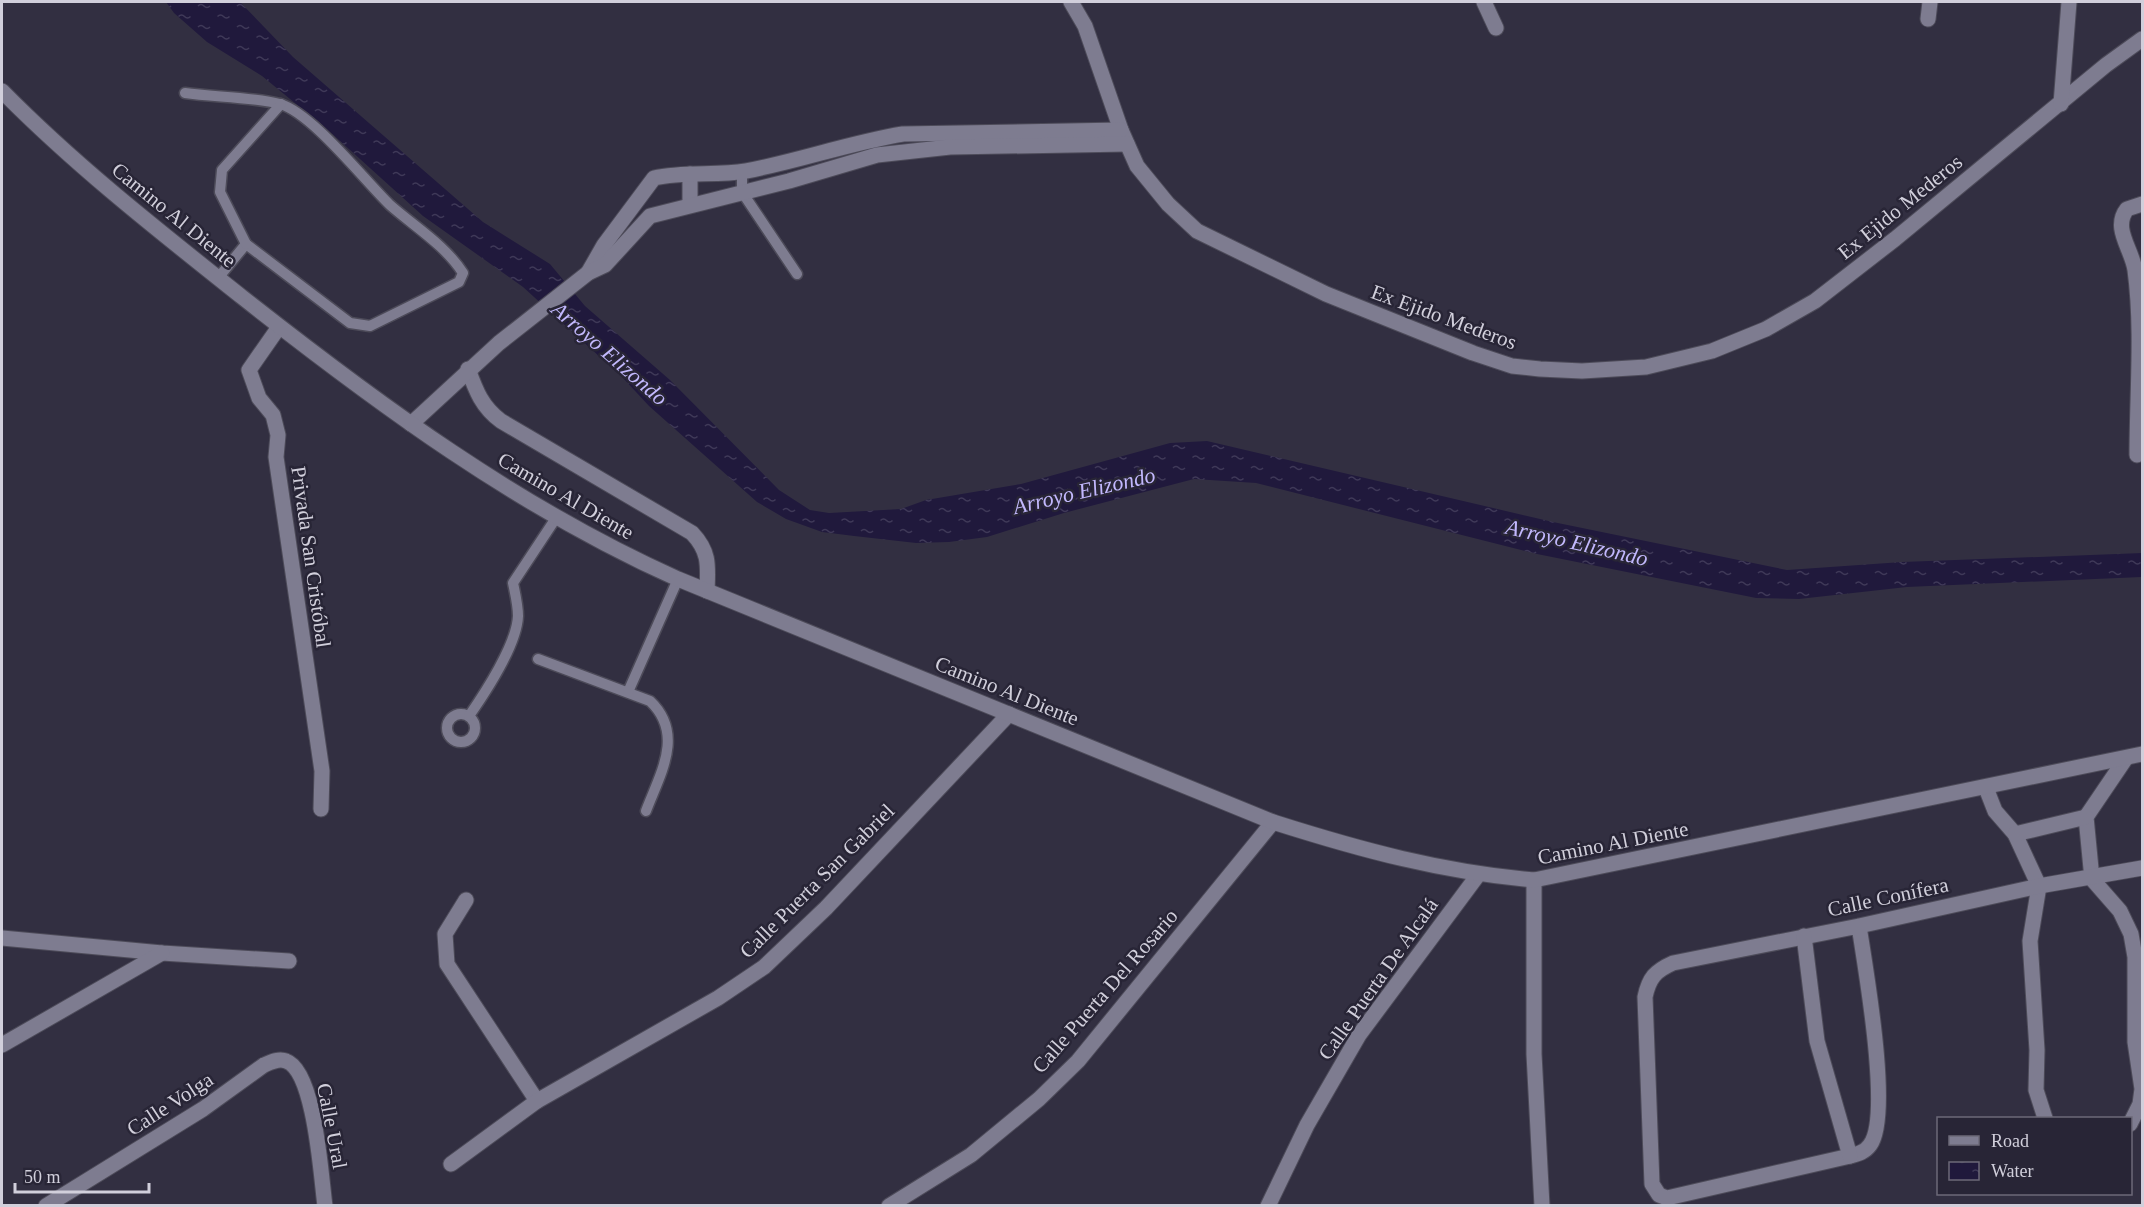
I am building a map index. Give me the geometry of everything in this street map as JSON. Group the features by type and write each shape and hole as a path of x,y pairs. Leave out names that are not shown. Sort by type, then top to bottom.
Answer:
{"street":[{"name":"Ex Ejido Mederos","path":"1071,2 1085,26 1124,137 1137,166 1168,204 1197,231 1326,294 1473,353 1512,366 1582,371 1646,367 1712,351 1766,329 1833,287 2142,39"},
{"path":"1484,2 1496,28"},
{"path":"1928,20 1930,2"},
{"path":"2061,104 2069,2"},
{"name":"Camino Al Diente","path":"3,94 69,156 279,327 411,424 555,518 612,550 678,579 1274,822 1409,862 1478,875 1534,880 2142,754"},
{"path":"584,277 604,245 654,178 742,172 785,163 867,140 903,134 949,139 1124,137"},
{"path":"411,424 468,369 584,277 605,265 650,216 690,204 789,181 877,155 949,139"},
{"path":"690,174 690,204"},
{"path":"637,199 650,216"},
{"path":"2137,455 2137,288 2133,259 2120,228 2120,220 2127,209 2142,204"},
{"name":"Privada San Cristóbal","path":"279,327 249,370 259,398 273,415 278,435 276,458 322,771 321,809"},
{"path":"468,369 477,393 487,410 501,421 692,533 703,545 709,558 707,591"},
{"name":"Calle Puerta San Gabriel","path":"451,1164 537,1101 718,998 764,967 826,908 1009,714"},
{"path":"2126,758 2086,817 2092,879 2120,911 2131,934 2135,957 2133,994 2135,1042 2142,1089 2140,1104 2132,1120"},
{"path":"1986,788 1995,811 2015,834 2039,886 2030,941 2037,1050 2036,1090 2044,1117"},
{"path":"2015,834 2086,817"},
{"name":"Calle Puerta Del Rosario","path":"889,1206 971,1155 1039,1099 1078,1061 1274,822"},
{"name":"Calle Conífera","path":"1850,1156 1667,1198 1659,1195 1652,1184 1645,998 1648,980 1658,969 1673,963 1858,926 2039,886 2092,879 2142,868"},
{"name":"Calle Puerta De Alcalá","path":"1268,1206 1307,1125 1359,1035 1478,875"},
{"path":"1534,880 1534,1054 1542,1206"},
{"path":"466,900 445,934 447,964 537,1101"},
{"path":"1804,936 1817,1041 1850,1156 1863,1152 1870,1145 1877,1124 1876,1038 1858,926"},
{"path":"2,938 290,962"},
{"path":"2,1045 162,953"},
{"name":"Calle Volga","path":"46,1206 203,1109 264,1065 275,1060 286,1061"},
{"name":"Calle Ural","path":"286,1061 297,1069 310,1103 325,1206"}],"lane":[{"path":"184,93 281,104 334,146 390,204 454,258 463,273 459,282 370,326 350,324 246,244 220,192 222,170 281,104"},
{"path":"742,172 742,192 797,274"},
{"path":"218,278 246,244"},
{"path":"469,716 491,684 516,628 518,615 513,583 555,518"},
{"path":"628,692 678,579"},
{"path":"538,659 650,701 661,711 668,727 668,746 646,811"}],"water":[{"name":"Arroyo Elizondo","path":"166,2 240,2 293,57 483,222 550,264 585,306 670,380 779,490 810,510 829,513 901,509 926,500 1021,484 1170,443 1207,441 1553,522 1787,570 1902,562 2142,553 2142,577 1907,587 1799,599 1756,598 1537,554 1256,483 1194,479 1064,513 987,537 916,543 822,532 786,519 757,502 649,406 623,378 523,287 423,216 329,131 262,76 207,42 174,13"}]}
